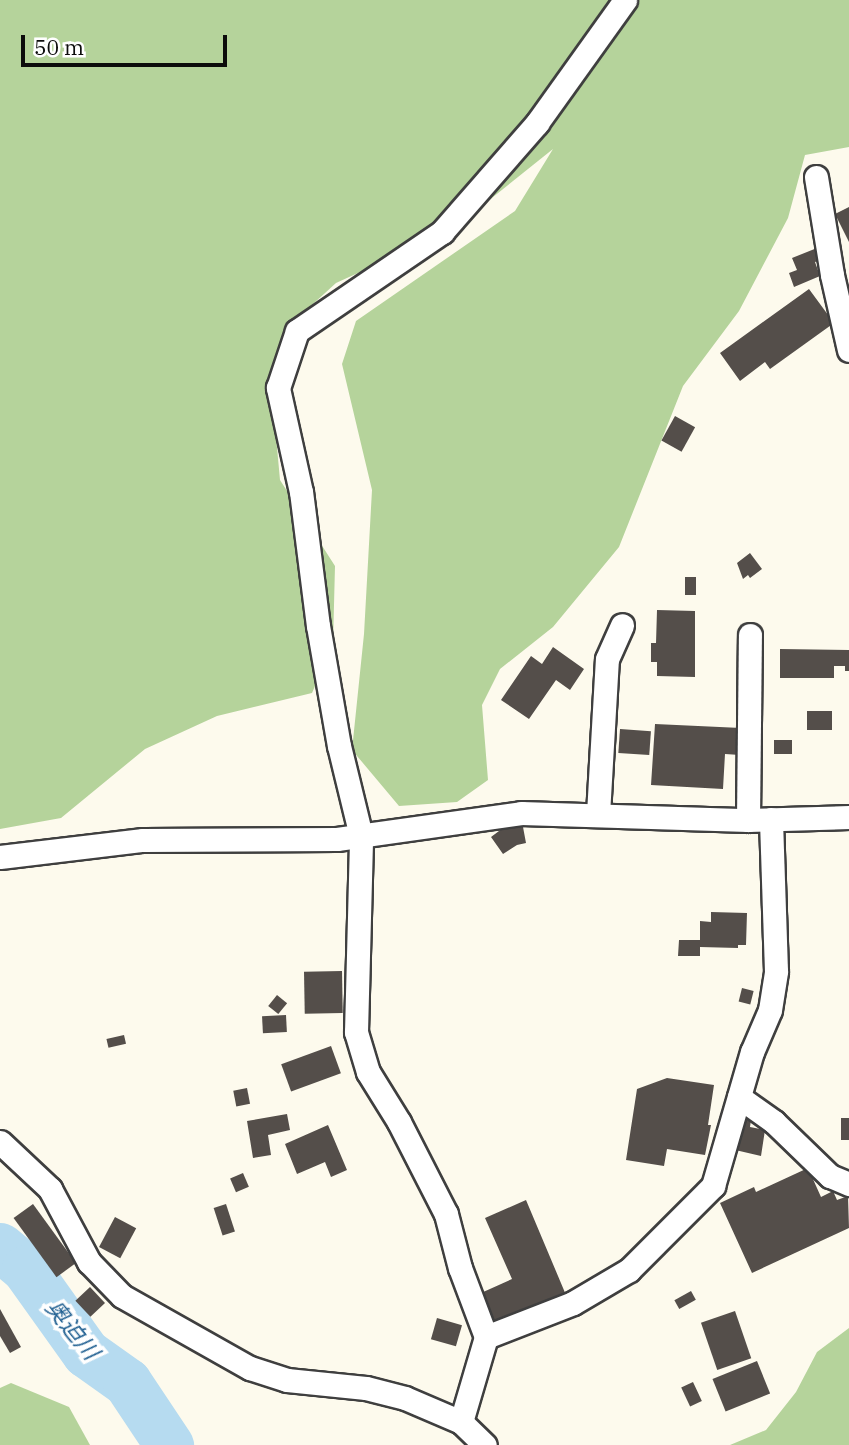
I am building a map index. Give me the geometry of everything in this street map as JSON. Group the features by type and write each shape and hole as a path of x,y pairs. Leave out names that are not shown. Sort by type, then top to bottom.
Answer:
{"street":[{"path":"461,1422 486,1337 460,1268 446,1214 399,1122 368,1072 356,1031 361,836 339,746 318,626 301,492 278,388 296,331 442,232 537,123 625,0"},
{"path":"816,177 832,275 849,350"},
{"path":"598,814 607,659 622,625"},
{"path":"486,1337 573,1303 629,1269 713,1186 752,1052 770,1010 776,971 760,819 750,635"},
{"path":"0,857 144,840 337,839 521,813 760,819 849,817"},
{"path":"739,1097 774,1122 830,1175 849,1184"},
{"path":"0,1142 50,1189 89,1262 122,1296 250,1368 286,1380 366,1388 405,1398 461,1422 485,1445"}],"green space":[{"path":"0,0 849,0 849,147 805,155 788,218 739,311 683,386 619,547 553,627 500,669 482,705 488,780 457,802 399,806 352,750 364,634 372,490 342,364 356,321 515,211 553,149 483,205 428,241 336,283 291,324 271,382 280,480 335,566 333,644 312,693 217,716 145,749 61,818 0,829"},
{"path":"849,1328 849,1445 730,1445 766,1430 796,1392 817,1352"},
{"path":"11,1383 69,1407 90,1445 0,1445 0,1388"}],"building":[{"path":"849,207 849,242 835,214"},
{"path":"817,248 822,260 815,262 820,276 794,287 789,273 797,270 792,258"},
{"path":"809,289 834,323 770,369 765,362 740,381 720,353"},
{"path":"675,416 695,427 682,452 661,440"},
{"path":"750,553 762,569 750,578 748,575 743,579 737,563"},
{"path":"685,577 696,577 696,595 685,595"},
{"path":"657,610 695,611 695,677 657,676 657,662 651,662 651,643 656,643"},
{"path":"553,647 584,669 570,690 556,680 529,719 501,700 531,656 542,664"},
{"path":"780,649 849,650 849,671 845,671 845,666 834,666 834,678 780,678"},
{"path":"807,711 832,711 832,730 807,730"},
{"path":"655,724 741,728 740,755 725,754 723,789 651,785"},
{"path":"620,729 651,731 649,755 618,753"},
{"path":"774,740 792,740 792,754 774,754"},
{"path":"523,827 526,843 503,854 491,837 503,828"},
{"path":"711,912 747,913 746,945 738,945 738,948 700,947 700,956 678,956 679,940 700,940 700,921 711,922"},
{"path":"342,971 343,1013 305,1014 304,972"},
{"path":"742,988 754,991 750,1004 739,1002"},
{"path":"277,995 287,1003 278,1014 268,1006"},
{"path":"286,1015 287,1032 263,1033 262,1016"},
{"path":"124,1035 126,1044 108,1048 106,1039"},
{"path":"331,1046 341,1073 291,1091 281,1064"},
{"path":"667,1078 714,1085 708,1125 711,1125 705,1155 667,1149 664,1166 626,1160 637,1089"},
{"path":"247,1088 250,1104 236,1106 233,1091"},
{"path":"287,1114 290,1130 268,1135 271,1155 253,1158 247,1121"},
{"path":"737,1117 751,1120 750,1127 765,1130 761,1156 731,1149"},
{"path":"841,1118 849,1118 849,1140 841,1140"},
{"path":"328,1125 347,1170 331,1177 325,1162 297,1174 285,1144"},
{"path":"808,1168 821,1197 833,1191 837,1200 848,1196 849,1228 752,1273 720,1203 754,1187 756,1192"},
{"path":"243,1173 249,1187 236,1192 230,1178"},
{"path":"526,1200 566,1295 495,1326 481,1293 512,1279 485,1218"},
{"path":"33,1204 76,1263 56,1277 14,1218"},
{"path":"226,1204 235,1232 223,1236 214,1208"},
{"path":"115,1217 136,1228 120,1258 99,1247"},
{"path":"90,1287 105,1303 90,1317 75,1301"},
{"path":"691,1291 696,1300 679,1309 674,1300"},
{"path":"0,1309 21,1347 10,1353 0,1336"},
{"path":"735,1311 751,1358 717,1370 701,1323"},
{"path":"437,1318 462,1325 456,1346 431,1339"},
{"path":"757,1361 770,1393 726,1411 712,1379"},
{"path":"693,1382 702,1401 690,1407 681,1387"}],"waterway":[{"name":"奥迫川","path":"0,1247 26,1269 86,1353 127,1382 169,1445"}]}
